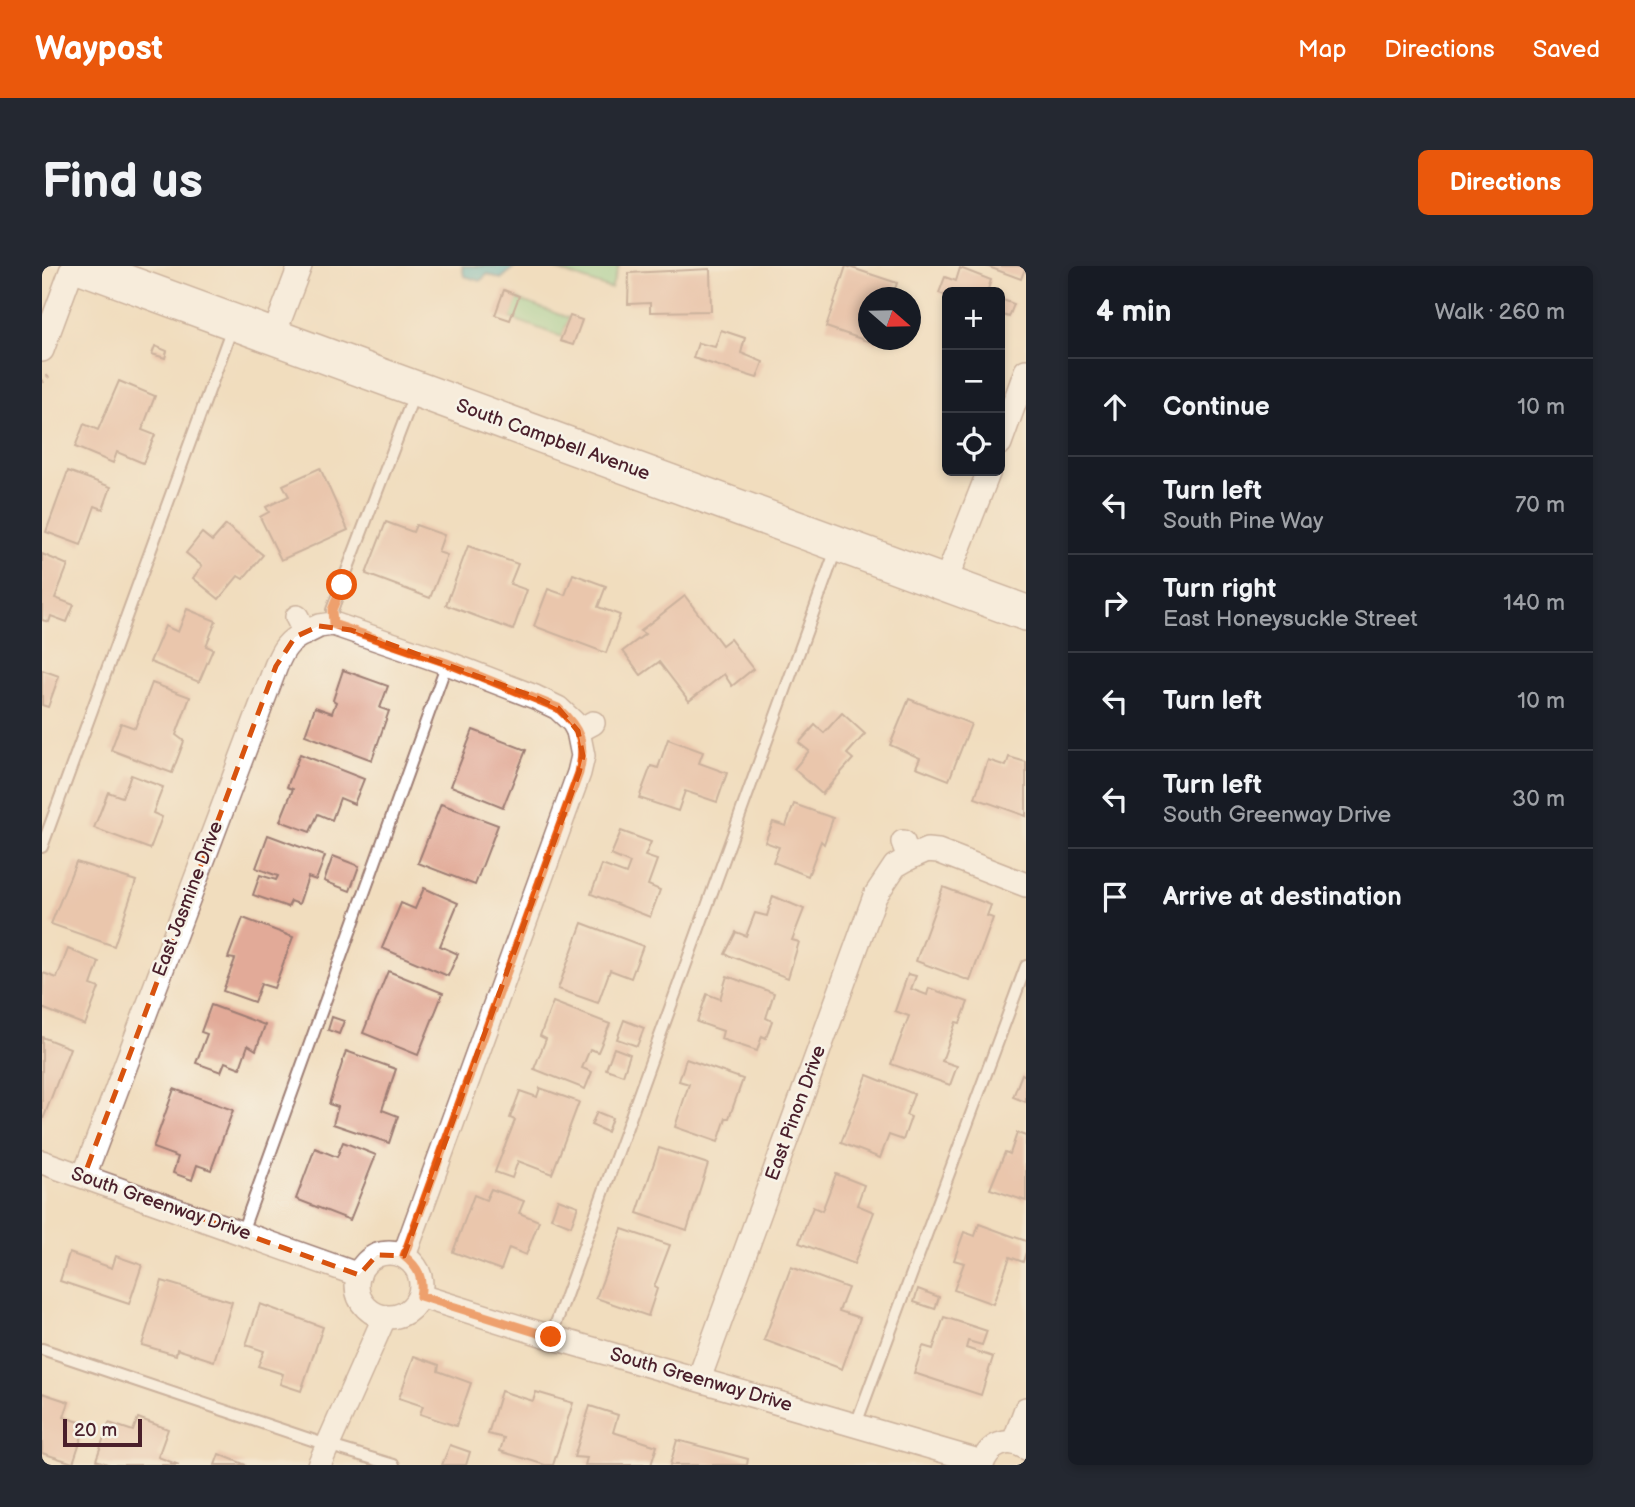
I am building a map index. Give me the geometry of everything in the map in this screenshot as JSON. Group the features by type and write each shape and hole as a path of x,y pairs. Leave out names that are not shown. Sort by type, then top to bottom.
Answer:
{"main road":[{"name":"South Campbell Avenue","path":"81,266 1026,613"}],"street":[{"path":"42,349 73,266"},
{"path":"273,337 300,266"},
{"path":"1005,429 1026,371"},
{"path":"945,583 987,476"},
{"path":"333,624 447,663 558,708 573,722 586,727 579,773 404,1256"},
{"name":"East Jasmine Drive","path":"84,1176 283,649 295,637 301,625 333,624"},
{"name":"East Pinon Drive","path":"699,1379 875,896 906,850 938,851 1026,885"},
{"name":"South Greenway Drive","path":"42,1162 359,1275"},
{"path":"386,1253 404,1256 421,1277 420,1296 410,1311 394,1318 384,1318 367,1310 358,1293 359,1275 369,1260 386,1253"},
{"name":"South Greenway Drive","path":"420,1296 551,1337 856,1424 982,1464"},
{"path":"323,1455 384,1318"},
{"path":"982,1464 991,1449 1006,1442 1020,1445 1026,1409"}],"lane":[{"path":"42,847 234,323"},
{"path":"333,624 332,610 416,390"},
{"path":"551,1337 838,544"},
{"path":"242,1232 447,663"},
{"path":"856,1424 1026,966"},
{"path":"42,1349 323,1455 394,1465"}],"highlighted area":[{"path":"319,626 351,630 535,697 558,708 578,731 583,756 579,773 404,1256 377,1255 359,1275 84,1176 276,666 295,637"}],"green space":[{"path":"558,266 619,266 611,289 557,270"},
{"path":"517,299 569,318 562,337 510,318"}],"water":[{"path":"462,266 516,266 501,279 488,274 480,281 464,276"}],"building":[{"path":"846,266 897,283 896,287 858,287 858,338 826,327"},
{"path":"986,266 1026,266 1021,279"},
{"path":"960,268 991,280 989,287 942,287 942,294 939,293 945,277 956,281"},
{"path":"710,269 711,311 650,312 650,303 628,304 629,273"},
{"path":"504,290 519,296 510,320 495,315"},
{"path":"1005,301 1014,304 1009,317 1005,316"},
{"path":"570,316 582,320 573,345 560,341"},
{"path":"721,330 745,338 741,353 763,362 757,378 693,358 698,343 715,347"},
{"path":"155,346 167,351 165,358 152,354"},
{"path":"119,381 155,396 142,430 155,435 143,463 117,452 113,463 75,447 84,424 98,430"},
{"path":"320,468 348,530 281,560 260,517 269,512 266,507 289,496 283,485"},
{"path":"68,471 111,487 103,509 95,506 81,545 46,532"},
{"path":"386,522 413,532 416,525 444,535 438,552 447,555 430,598 366,574"},
{"path":"226,525 263,555 243,579 238,576 219,599 193,578 202,566 186,553 202,533 212,541"},
{"path":"468,546 518,564 510,584 527,590 513,630 446,605"},
{"path":"42,554 68,565 55,598 74,605 67,622 51,616 49,622 42,620"},
{"path":"573,574 606,586 598,607 620,615 606,653 534,626 548,589 565,595"},
{"path":"685,596 722,645 730,639 753,669 732,686 724,674 689,701 659,662 641,675 623,651 645,634 640,631"},
{"path":"187,609 216,621 206,646 213,649 199,682 150,662 165,626 178,632"},
{"path":"42,670 59,676 48,707 42,705"},
{"path":"343,670 388,686 380,708 389,711 372,760 305,735 315,707 332,713 336,702 333,700"},
{"path":"152,683 190,697 176,735 184,741 172,773 111,750 121,723 135,728"},
{"path":"909,699 971,724 949,780 916,767 920,758 890,745"},
{"path":"842,713 865,734 847,754 853,759 822,794 794,769 809,751 799,743 815,725 824,733"},
{"path":"473,730 526,750 503,807 451,786"},
{"path":"668,739 703,752 699,763 727,773 717,802 685,791 678,811 639,798 651,766 658,768"},
{"path":"300,754 364,779 354,804 340,798 332,820 318,814 310,832 280,821 293,789 287,787"},
{"path":"1009,757 1026,762 1026,816 975,798 988,760 1006,766"},
{"path":"131,775 163,787 153,813 162,817 150,849 94,828 108,792 122,797"},
{"path":"441,804 498,825 475,885 418,863"},
{"path":"794,804 833,818 808,876 773,862 779,847 765,842 773,822 786,826"},
{"path":"621,831 651,842 645,856 657,860 648,885 660,890 650,917 591,894 602,865 626,874 630,863 611,855"},
{"path":"268,835 325,856 316,880 308,877 299,904 291,901 288,907 253,895 260,875 276,880 278,876 256,868"},
{"path":"333,856 359,866 350,891 324,881"},
{"path":"76,862 136,881 114,946 51,924"},
{"path":"943,887 991,905 987,916 993,918 970,981 916,961"},
{"path":"424,888 458,903 440,946 458,954 448,976 382,948 401,903 415,909"},
{"path":"773,896 804,909 792,940 799,942 788,978 725,954 736,932 746,936 755,913 767,916"},
{"path":"243,918 293,937 274,988 261,984 254,1002 223,991 235,959 228,958"},
{"path":"582,923 643,946 631,978 610,970 598,1003 558,989"},
{"path":"68,949 99,962 91,985 99,988 85,1025 42,1008 43,973 57,978"},
{"path":"388,971 443,993 418,1055 363,1033"},
{"path":"908,974 916,976 911,989 927,995 929,988 968,1002 960,1023 956,1022 942,1061 957,1066 950,1085 891,1064 909,1016 895,1011"},
{"path":"727,976 774,993 766,1018 772,1021 766,1038 762,1036 757,1051 721,1039 723,1031 697,1022 707,994 720,999"},
{"path":"553,1002 610,1024 598,1052 590,1049 582,1068 592,1072 585,1089 534,1069 546,1039 540,1036"},
{"path":"211,1005 265,1025 256,1050 248,1045 240,1068 225,1062 221,1072 196,1063 207,1034 201,1032"},
{"path":"332,1017 344,1021 339,1034 328,1030"},
{"path":"624,1020 644,1028 637,1046 617,1039"},
{"path":"42,1037 70,1048 42,1122"},
{"path":"614,1048 630,1054 623,1075 606,1069"},
{"path":"346,1051 396,1069 382,1110 398,1116 389,1143 333,1124 338,1107 329,1104"},
{"path":"686,1059 743,1079 718,1142 675,1127 689,1084 679,1081"},
{"path":"1022,1074 1026,1076 1026,1102 1013,1097"},
{"path":"867,1075 914,1094 906,1115 911,1117 903,1140 889,1135 880,1158 841,1143"},
{"path":"540,1088 579,1102 552,1174 518,1161 512,1178 495,1172 515,1120 510,1118 520,1091 537,1097"},
{"path":"174,1089 233,1110 211,1170 197,1165 192,1180 173,1173 178,1157 153,1148"},
{"path":"597,1112 612,1118 607,1132 591,1125"},
{"path":"1017,1133 1026,1136 1026,1201 990,1189 1005,1152 1010,1154"},
{"path":"343,1142 376,1155 350,1220 296,1199 315,1148 337,1157"},
{"path":"659,1148 708,1164 687,1230 637,1213"},
{"path":"836,1174 864,1185 857,1205 874,1212 854,1264 799,1243 813,1207 822,1211"},
{"path":"491,1189 524,1201 519,1213 539,1221 526,1255 509,1248 501,1270 453,1252 474,1195 486,1200"},
{"path":"558,1199 578,1206 571,1226 551,1218"},
{"path":"979,1224 1026,1241 1023,1262 1010,1257 993,1304 954,1290 964,1263 954,1260 964,1232 975,1236"},
{"path":"622,1229 670,1245 654,1287 657,1289 648,1316 596,1298"},
{"path":"69,1253 112,1268 116,1256 142,1265 129,1304 60,1281"},
{"path":"791,1267 848,1288 839,1311 860,1318 842,1369 764,1340"},
{"path":"162,1281 232,1302 214,1361 177,1349 176,1355 142,1345"},
{"path":"918,1289 939,1297 935,1309 914,1302"},
{"path":"260,1304 323,1327 301,1391 280,1384 283,1374 258,1366 264,1351 246,1345"},
{"path":"944,1317 987,1331 982,1345 968,1341 966,1348 993,1357 981,1395 914,1373 923,1346 933,1349"},
{"path":"414,1356 439,1365 438,1371 471,1383 456,1426 420,1414 423,1406 399,1398"},
{"path":"501,1391 533,1401 536,1392 573,1403 553,1465 500,1451 504,1438 488,1434"},
{"path":"42,1393 69,1402 64,1417 86,1424 73,1463 42,1453"},
{"path":"590,1406 618,1415 613,1432 657,1446 651,1465 585,1465 587,1458 574,1457"},
{"path":"138,1418 168,1429 158,1457 179,1465 110,1465 96,1460 109,1423 133,1431"},
{"path":"677,1440 748,1459 747,1465 670,1465"},
{"path":"450,1445 470,1452 466,1465 442,1465"},
{"path":"219,1454 246,1465 215,1465"}],"route":[{"path":"342,585 332,610 333,624 535,697 558,708 573,722 582,742 583,756 579,773 404,1256 421,1277 420,1296 551,1337"}]}
